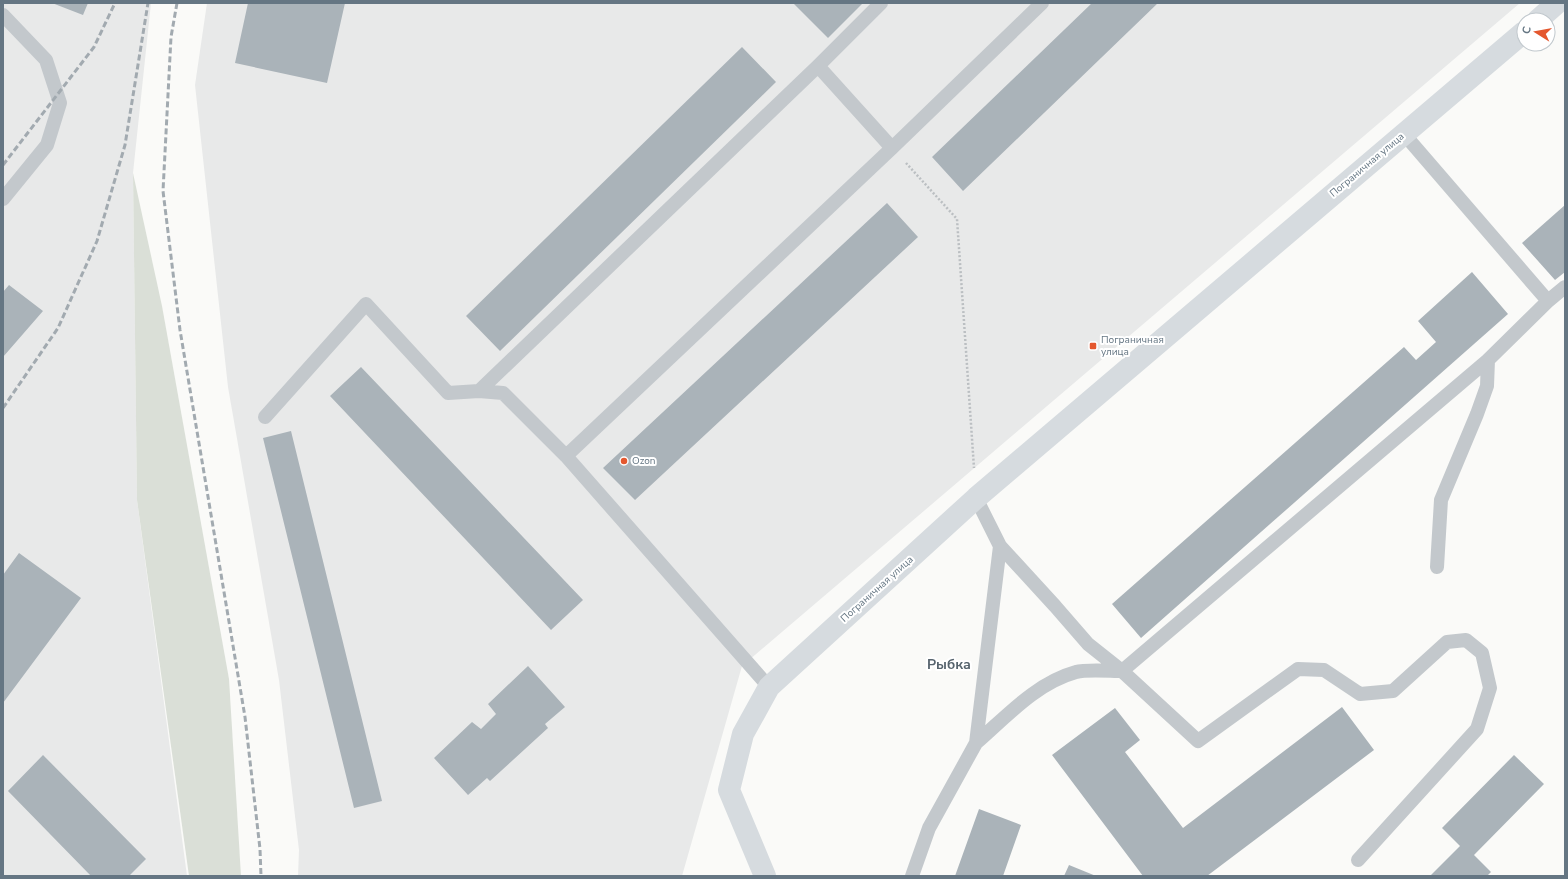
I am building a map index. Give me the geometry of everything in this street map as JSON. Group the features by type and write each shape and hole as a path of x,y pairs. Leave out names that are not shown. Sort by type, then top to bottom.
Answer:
{"main road":[{"path":"1547,12 1557,3"},
{"name":"Пограничная улица","path":"765,876 730,790 743,734 769,687 976,498 1516,39"}],"lane":[{"path":"479,391 818,66 881,3"},
{"path":"566,456 892,148 1042,3"},
{"path":"3,15 46,60 60,103 46,145 3,199"},
{"path":"818,66 892,148"},
{"path":"1404,134 1548,301"},
{"path":"912,876 929,828 976,743 1034,693 1054,680 1077,671 1122,671 1488,360 1548,301 1565,287"},
{"path":"265,417 366,304 448,393 479,391 503,392 566,456 769,687"},
{"path":"1438,567 1440,500 1477,414 1487,386 1488,360"},
{"path":"976,498 1000,546 1088,644 1122,671 1198,741 1298,669 1324,670 1360,694 1393,691 1447,642 1466,640 1482,653 1490,688 1477,729 1358,860"},
{"path":"976,743 1000,546"}],"path":[{"path":"892,148 957,220 976,498"}],"shaded area":[{"path":"3,3 151,3 133,173 137,500 187,876 3,876"},
{"path":"207,3 1520,3 742,666 682,876 298,876 299,850 279,680 228,387 195,85"},
{"path":"133,173 162,306 229,679 241,876 189,876 137,500"}],"building":[{"path":"52,3 88,3 83,15"},
{"path":"248,3 345,3 327,83 235,63"},
{"path":"793,3 863,3 828,38"},
{"path":"1092,3 1158,3 963,191 932,157"},
{"path":"742,47 776,82 500,351 466,316"},
{"path":"887,203 918,237 635,500 603,468"},
{"path":"1565,205 1565,272 1555,280 1522,243"},
{"path":"1472,272 1508,314 1141,638 1112,604 1404,347 1416,360 1436,342 1418,321"},
{"path":"9,285 43,311 3,357 3,292"},
{"path":"361,367 583,600 551,630 330,396"},
{"path":"291,431 382,801 354,808 263,438"},
{"path":"19,553 81,598 3,703 3,575"},
{"path":"528,666 565,707 545,724 548,728 490,781 487,778 468,795 434,758 472,722 481,729 496,714 488,704"},
{"path":"1342,707 1374,750 1207,876 1143,876 1052,755 1115,708 1140,740 1125,752 1183,828"},
{"path":"43,755 146,859 129,876 91,876 8,791"},
{"path":"1514,755 1544,784 1474,855 1491,872 1487,876 1430,876 1460,846 1442,828"},
{"path":"979,809 1021,825 1003,876 955,876"},
{"path":"1069,865 1096,876 1064,876"}],"railway":[{"path":"3,165 94,47 115,3"},
{"path":"3,408 58,328 97,241 125,145 148,3"},
{"path":"177,3 171,37 163,191 180,330 245,717 260,849 261,876"}],"place":[{"name":"Пограничная улица","path":"1093,346"},
{"name":"Ozon","path":"624,461"}],"district":[{"name":"Рыбка","path":"949,664"}]}
